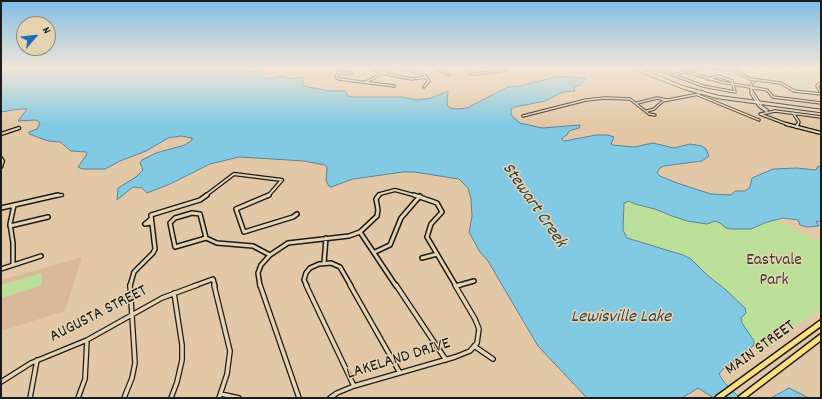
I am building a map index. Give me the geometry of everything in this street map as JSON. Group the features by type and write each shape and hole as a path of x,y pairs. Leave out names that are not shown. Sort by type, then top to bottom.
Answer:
{"main road":[{"path":"685,87 702,93 731,100 821,110"},
{"path":"686,87 702,93"},
{"name":"MAIN STREET","path":"718,398 821,322"},
{"name":"MAIN STREET","path":"743,396 821,338"}],"street":[{"path":"706,87 734,92 733,87"},
{"path":"768,112 751,94 750,87 767,90 773,97 821,103"},
{"path":"787,87 794,91 821,94"},
{"path":"646,111 652,110 667,100 702,93"},
{"path":"698,95 759,120"},
{"path":"523,116 592,99 627,98 651,115 655,115"},
{"path":"636,103 657,98 667,100"},
{"path":"821,117 768,112 760,114 796,127 821,133"},
{"path":"793,114 799,122 796,127"},
{"path":"1,134 20,128"},
{"path":"1,159 3,161 1,167"},
{"path":"124,398 134,369 134,314 130,283 134,272 155,249 151,215 200,200 234,174 282,180 268,196 236,209 244,232 293,217 297,214"},
{"path":"298,398 258,277 261,265 270,255 290,242 349,236 360,232 377,216 377,196 398,190 420,196 437,203 442,210 440,216 431,224 427,235 478,325 479,337 474,346 493,359"},
{"path":"1,208 62,195"},
{"path":"375,252 390,245 401,218 420,196"},
{"path":"13,265 13,243 10,226 14,205"},
{"path":"206,238 205,229 198,212 178,217 170,223 176,247 206,238 217,242 253,246 270,255"},
{"path":"10,226 48,217"},
{"path":"360,232 375,252 446,360"},
{"path":"324,263 326,238"},
{"path":"422,258 437,254"},
{"path":"1,269 41,256"},
{"path":"354,386 304,280 306,273 310,268 324,263 330,263 340,267 400,373"},
{"name":"AUGUSTA STREET","path":"1,382 37,360 87,340 146,306 174,293 213,279 230,351 228,369 220,396"},
{"path":"456,286 474,282"},
{"path":"171,398 177,382 182,360 182,345 174,293"},
{"path":"78,398 85,379 87,340"},
{"name":"LAKELAND DRIVE","path":"330,398 337,393 354,386 446,360 470,351 474,346"},
{"path":"30,398 37,360"},
{"path":"220,396 239,398"}],"shaded area":[{"path":"82,257 65,311 1,331 1,280"}],"green space":[{"path":"799,87 805,87 810,93"},
{"name":"Eastvale Park","path":"627,201 687,221 715,221 726,228 743,229 762,225 776,219 818,241 821,240 821,308 760,352 742,323 741,318 745,308 726,290 683,255 627,238 623,230 624,212 622,208 624,203"},
{"path":"42,273 41,286 1,298 1,285"}],"water":[{"name":"Lewisville Lake","path":"1,87 306,87 330,91 345,91 348,96 352,97 402,97 417,100 431,98 448,91 447,105 450,108 457,109 467,108 508,87 575,87 574,87 575,91 563,92 545,101 515,107 511,109 511,115 520,123 542,128 580,125 579,128 569,131 567,135 561,139 564,141 596,135 608,135 614,137 611,144 613,145 634,147 653,143 674,148 690,144 702,146 706,149 709,156 702,161 664,166 660,168 657,173 660,176 677,183 711,194 731,195 735,191 745,191 750,187 752,178 773,169 797,168 816,170 818,166 821,167 821,222 816,221 819,226 807,227 800,225 798,220 783,218 767,222 751,229 731,229 726,228 715,221 707,224 687,221 629,201 624,203 623,230 627,238 683,255 691,259 745,308 746,313 741,318 742,323 754,341 754,345 740,358 723,369 719,374 724,382 740,398 714,398 698,388 682,398 587,398 538,346 488,261 480,252 469,232 472,216 471,199 468,188 459,179 414,172 403,172 353,179 331,187 326,181 327,167 325,165 304,161 239,157 210,164 170,184 147,193 142,188 133,187 117,200 118,188 136,177 143,170 140,163 142,160 156,153 185,145 192,140 192,138 181,136 168,138 146,151 120,161 105,169 82,169 78,167 87,154 86,152 71,151 60,142 48,141 29,134 29,132 37,129 40,123 36,120 18,121 27,109 1,112"},
{"path":"789,388 809,398 771,398"}],"water label":[{"name":"Stewart Creek","path":"533,206"}]}
